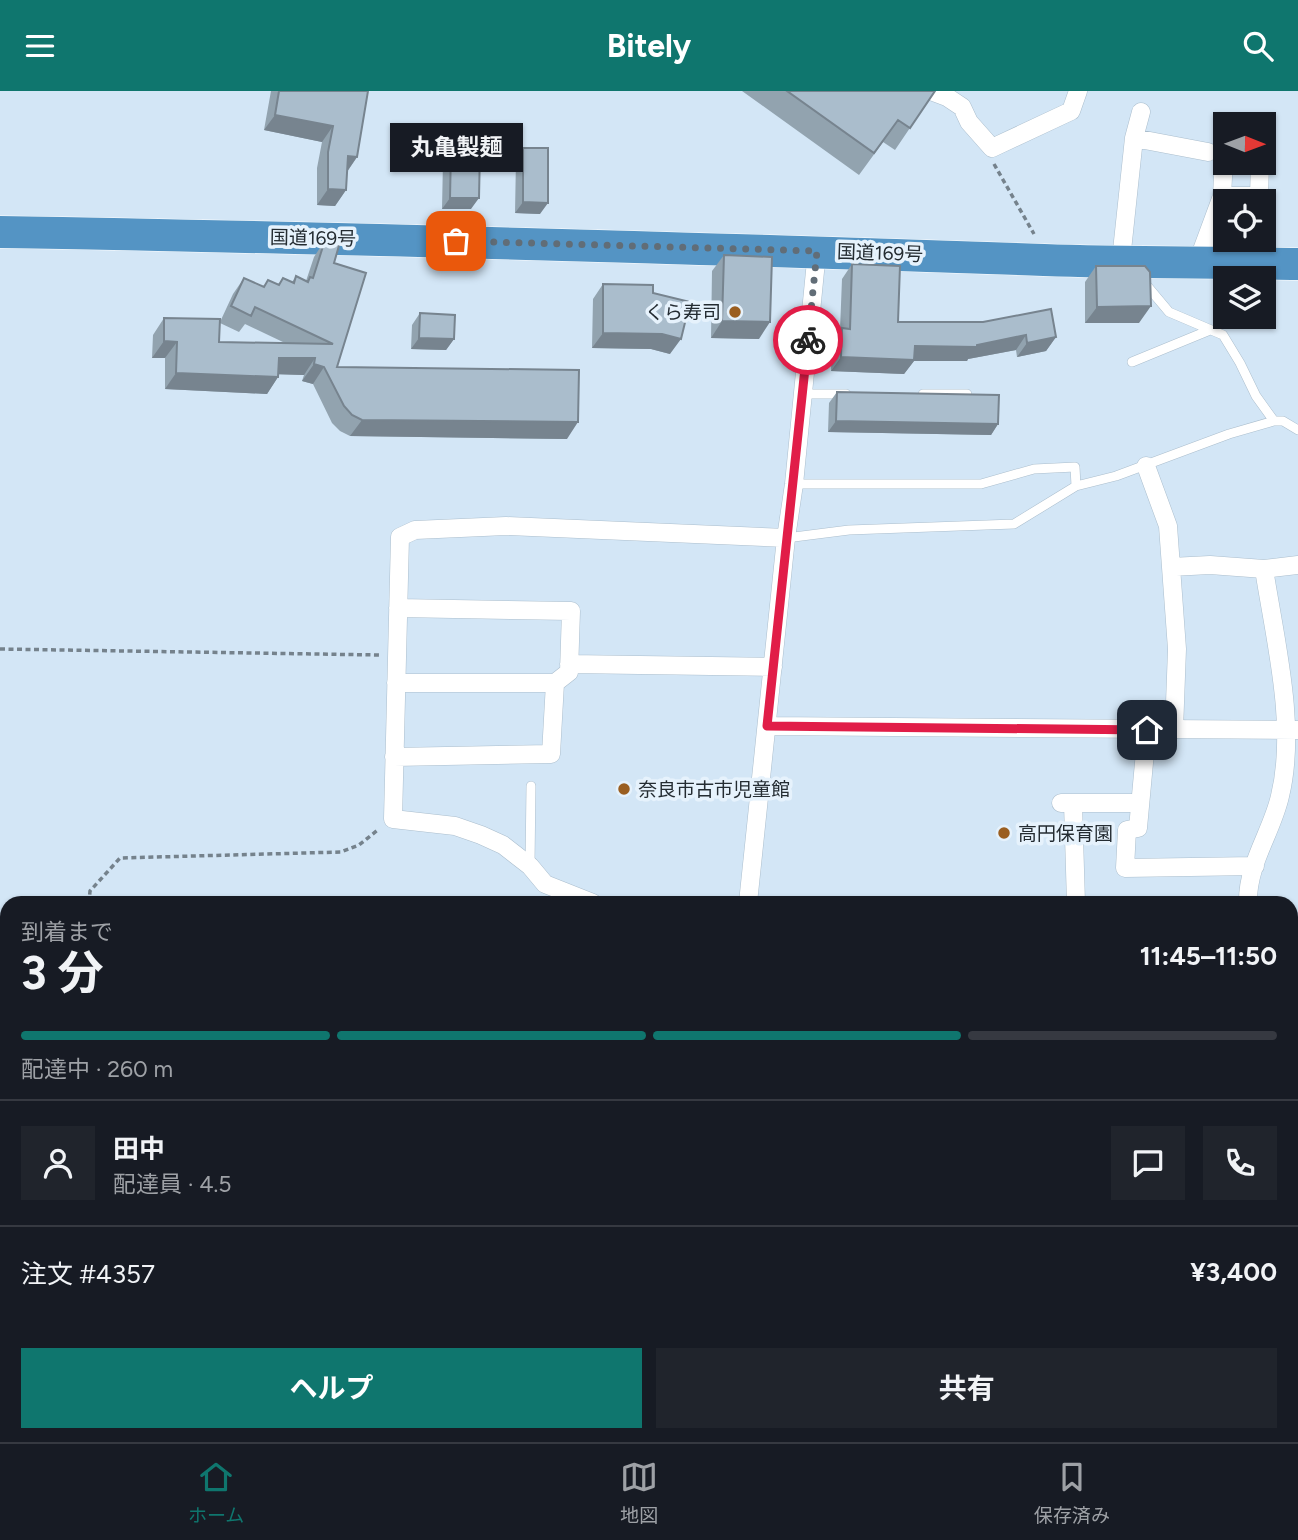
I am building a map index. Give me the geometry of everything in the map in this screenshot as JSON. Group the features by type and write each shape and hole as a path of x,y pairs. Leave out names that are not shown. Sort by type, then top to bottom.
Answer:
{"highway":[{"name":"国道169号","path":"0,232 817,251 1048,260 1130,268 1198,261 1298,264"}],"street":[{"path":"931,91 962,107 969,122 992,148 1071,111 1078,91"},
{"path":"1130,268 1134,138 1141,112"},
{"path":"1134,138 1213,154"},
{"path":"1198,261 1213,220"},
{"path":"749,896 817,251"},
{"path":"1146,466 1168,526 1177,649 1174,730"},
{"path":"575,896 545,884 530,866 503,845 455,826 393,819 400,537 415,530 506,526 786,538"},
{"path":"1171,568 1210,565 1264,569 1298,565"},
{"path":"1248,896 1259,847 1280,797 1293,731 1264,569"},
{"path":"396,683 555,683 569,672 571,611 398,608"},
{"path":"569,664 773,667"},
{"path":"394,757 551,754 555,683"},
{"path":"767,726 1293,731"},
{"path":"1147,730 1138,828 1127,830 1125,869 1255,866"},
{"path":"1075,896 1067,803 1140,803"}],"lane":[{"path":"1130,268 1169,312 1223,335 1256,396 1274,421"},
{"path":"1132,362 1210,330"},
{"path":"802,394 857,394"},
{"path":"912,394 967,394"},
{"path":"786,538 849,530 1014,524 1076,486 1116,477 1229,434 1274,421 1283,421 1298,430"},
{"path":"794,484 981,484 1034,469 1076,467 1076,486"},
{"path":"530,866 531,786"}],"path":[{"path":"992,148 989,155 1048,260"},
{"path":"0,649 396,656"},
{"path":"90,896 90,891 120,858 341,852 359,845 393,819"}],"building":[{"path":"279,91 368,91 357,157 348,156 346,190 328,189 328,152 333,126 275,115"},
{"path":"787,91 935,91 910,128 898,120 874,153"},
{"path":"523,148 548,148 548,203 523,202"},
{"path":"451,149 480,149 479,198 450,198"},
{"path":"325,240 340,242 334,263 366,273 337,367 579,370 578,422 362,420 352,415 344,406 324,367 314,364 315,358 279,358 278,377 176,373 177,342 164,341 164,318 220,319 219,342 333,344 255,307 251,316 231,306 244,278 264,287 268,280 279,285 283,278 294,283 296,276 308,282 310,277 313,278"},
{"path":"724,255 772,257 770,322 722,321"},
{"path":"852,264 900,266 898,322 983,322 1051,309 1056,337 1027,343 1026,335 977,347 915,346 914,360 841,357 842,328 850,329"},
{"path":"1096,266 1145,266 1150,272 1151,306 1097,307"},
{"path":"603,284 653,285 653,293 690,302 681,339 662,334 603,333"},
{"path":"420,313 455,315 454,339 419,338"},
{"path":"837,392 999,395 998,424 836,421"}],"way so far":[{"path":"456,241 817,251 808,340"}],"place":[{"name":"丸亀製麺","path":"456,241"},
{"name":"くら寿司","path":"735,312"},
{"name":"奈良市古市児童館","path":"624,789"},
{"name":"高円保育園","path":"1004,833"}],"route":[{"path":"808,340 767,726 1147,730"}]}
